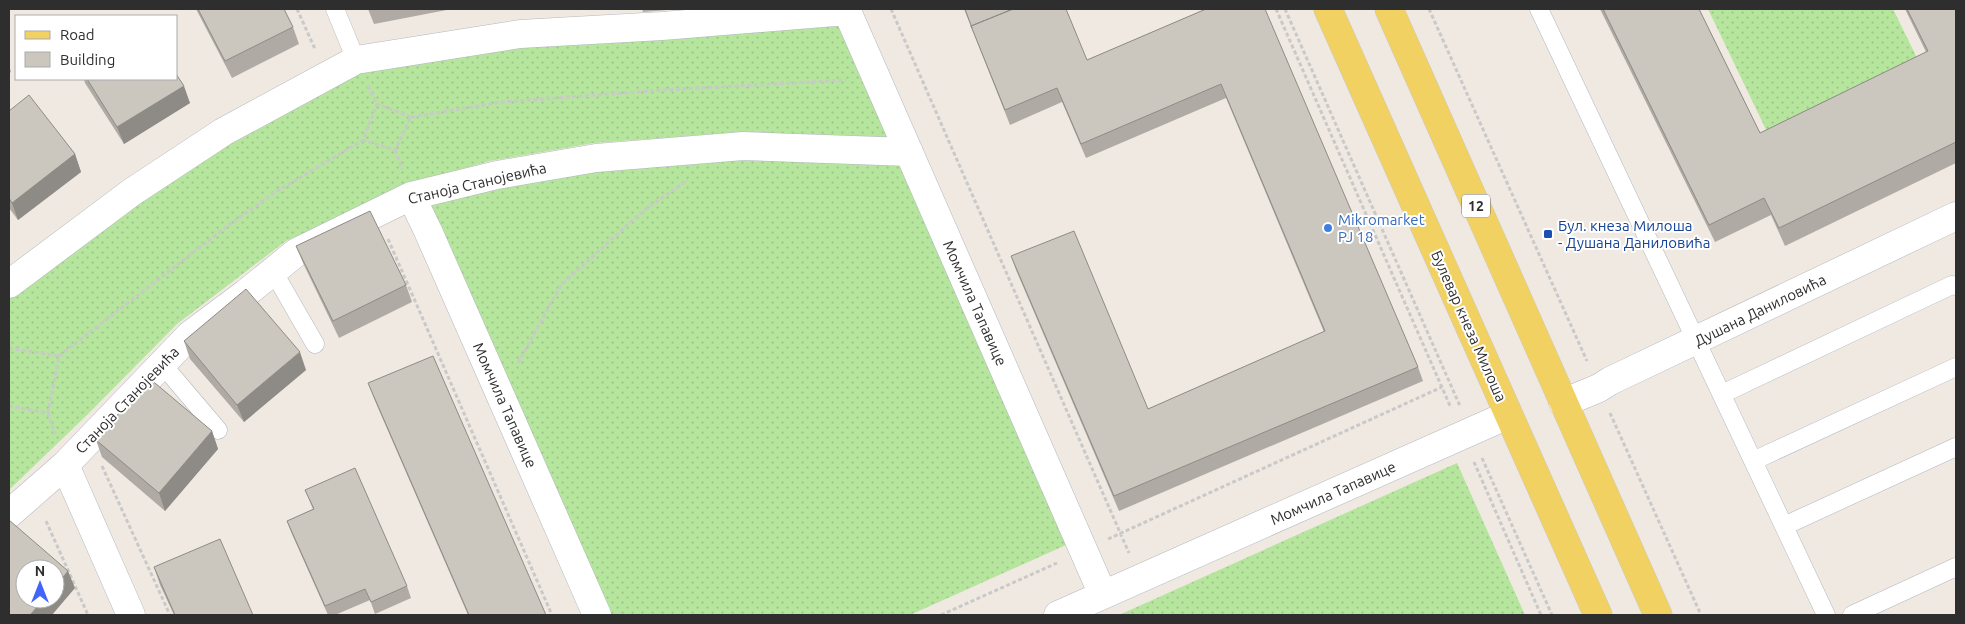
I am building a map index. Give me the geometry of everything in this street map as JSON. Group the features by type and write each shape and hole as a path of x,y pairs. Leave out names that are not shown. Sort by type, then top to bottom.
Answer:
{"main road":[{"name":"Булевар кнеза Милоша","path":"1328,9 1598,615"},
{"name":"12","path":"1389,9 1658,615"}],"street":[{"name":"Момчила Тапавице","path":"356,60 520,34 662,26 847,12 1103,595"},
{"path":"9,284 132,192 223,132 356,60"},
{"name":"Станоја Станојевића","path":"9,514 65,464 190,335 297,252 411,196 497,175 596,158 743,146 908,152"},
{"name":"Момчила Тапавице","path":"411,196 597,615"},
{"name":"Душана Даниловића","path":"1564,402 1599,388 1956,216"},
{"name":"Момчила Тапавице","path":"1058,615 1508,415"},
{"path":"65,464 130,615"}],"lane":[{"path":"335,9 356,60"},
{"path":"1539,9 1826,615"},
{"path":"273,271 315,344"},
{"path":"1722,394 1952,285 1956,286"},
{"path":"162,364 218,430"},
{"path":"1753,461 1956,367"},
{"path":"1784,526 1956,446"},
{"path":"1852,615 1956,567"}],"path":[{"path":"297,9 327,77"},
{"path":"891,9 1141,579"},
{"path":"1276,9 1442,387 1466,433 1552,615"},
{"path":"1285,9 1466,433 1541,615"},
{"path":"1429,9 1701,615"},
{"path":"9,406 48,413 59,356 274,193 363,140 377,104 411,117 502,102 664,90 876,79"},
{"path":"363,140 395,150 411,117"},
{"path":"503,401 519,361 561,286 644,210 691,178"},
{"path":"376,213 552,615"},
{"path":"9,347 59,356"},
{"path":"941,615 1442,387"},
{"path":"90,438 170,615"},
{"path":"33,493 88,615"}],"green space":[{"path":"1708,9 1893,9 1923,70 1772,142"},
{"path":"842,26 890,141 744,132 594,143 490,161 416,182 286,241 177,324 9,490 9,299 144,195 233,137 351,74 517,48"},
{"path":"744,158 901,165 1066,545 910,615 609,615 427,205 504,186 599,168"},
{"path":"1457,463 1525,615 1119,615"}],"building":[{"path":"198,9 284,9 293,27 225,61"},
{"path":"965,9 1013,9 971,26"},
{"path":"1013,9 1066,9 1087,60 1206,9 1265,9 1418,367 1114,496 1011,256 1074,231 1148,409 1325,331 1221,84 1081,144 1057,88 1005,110 971,26"},
{"path":"1603,9 1699,9 1760,133 1928,51 1907,9 1956,9 1956,142 1779,228 1764,198 1709,225"},
{"path":"178,77 184,86 117,127 88,80 178,80"},
{"path":"29,95 75,154 12,203 9,198 9,111"},
{"path":"370,211 406,285 333,321 296,246"},
{"path":"246,289 300,352 237,405 184,341"},
{"path":"433,356 546,615 469,615 368,383"},
{"path":"149,378 212,431 159,493 96,440"},
{"path":"355,468 407,586 371,602 365,589 325,606 287,521 314,509 305,490"},
{"path":"9,520 54,559 15,559 15,609 35,609 30,615 9,615"},
{"path":"220,539 253,615 175,615 154,567"}],"place":[{"name":"Mikromarket PJ 18","path":"1328,228"},
{"name":"Бул. кнеза Милоша - Душана Даниловића","path":"1548,234"}]}
